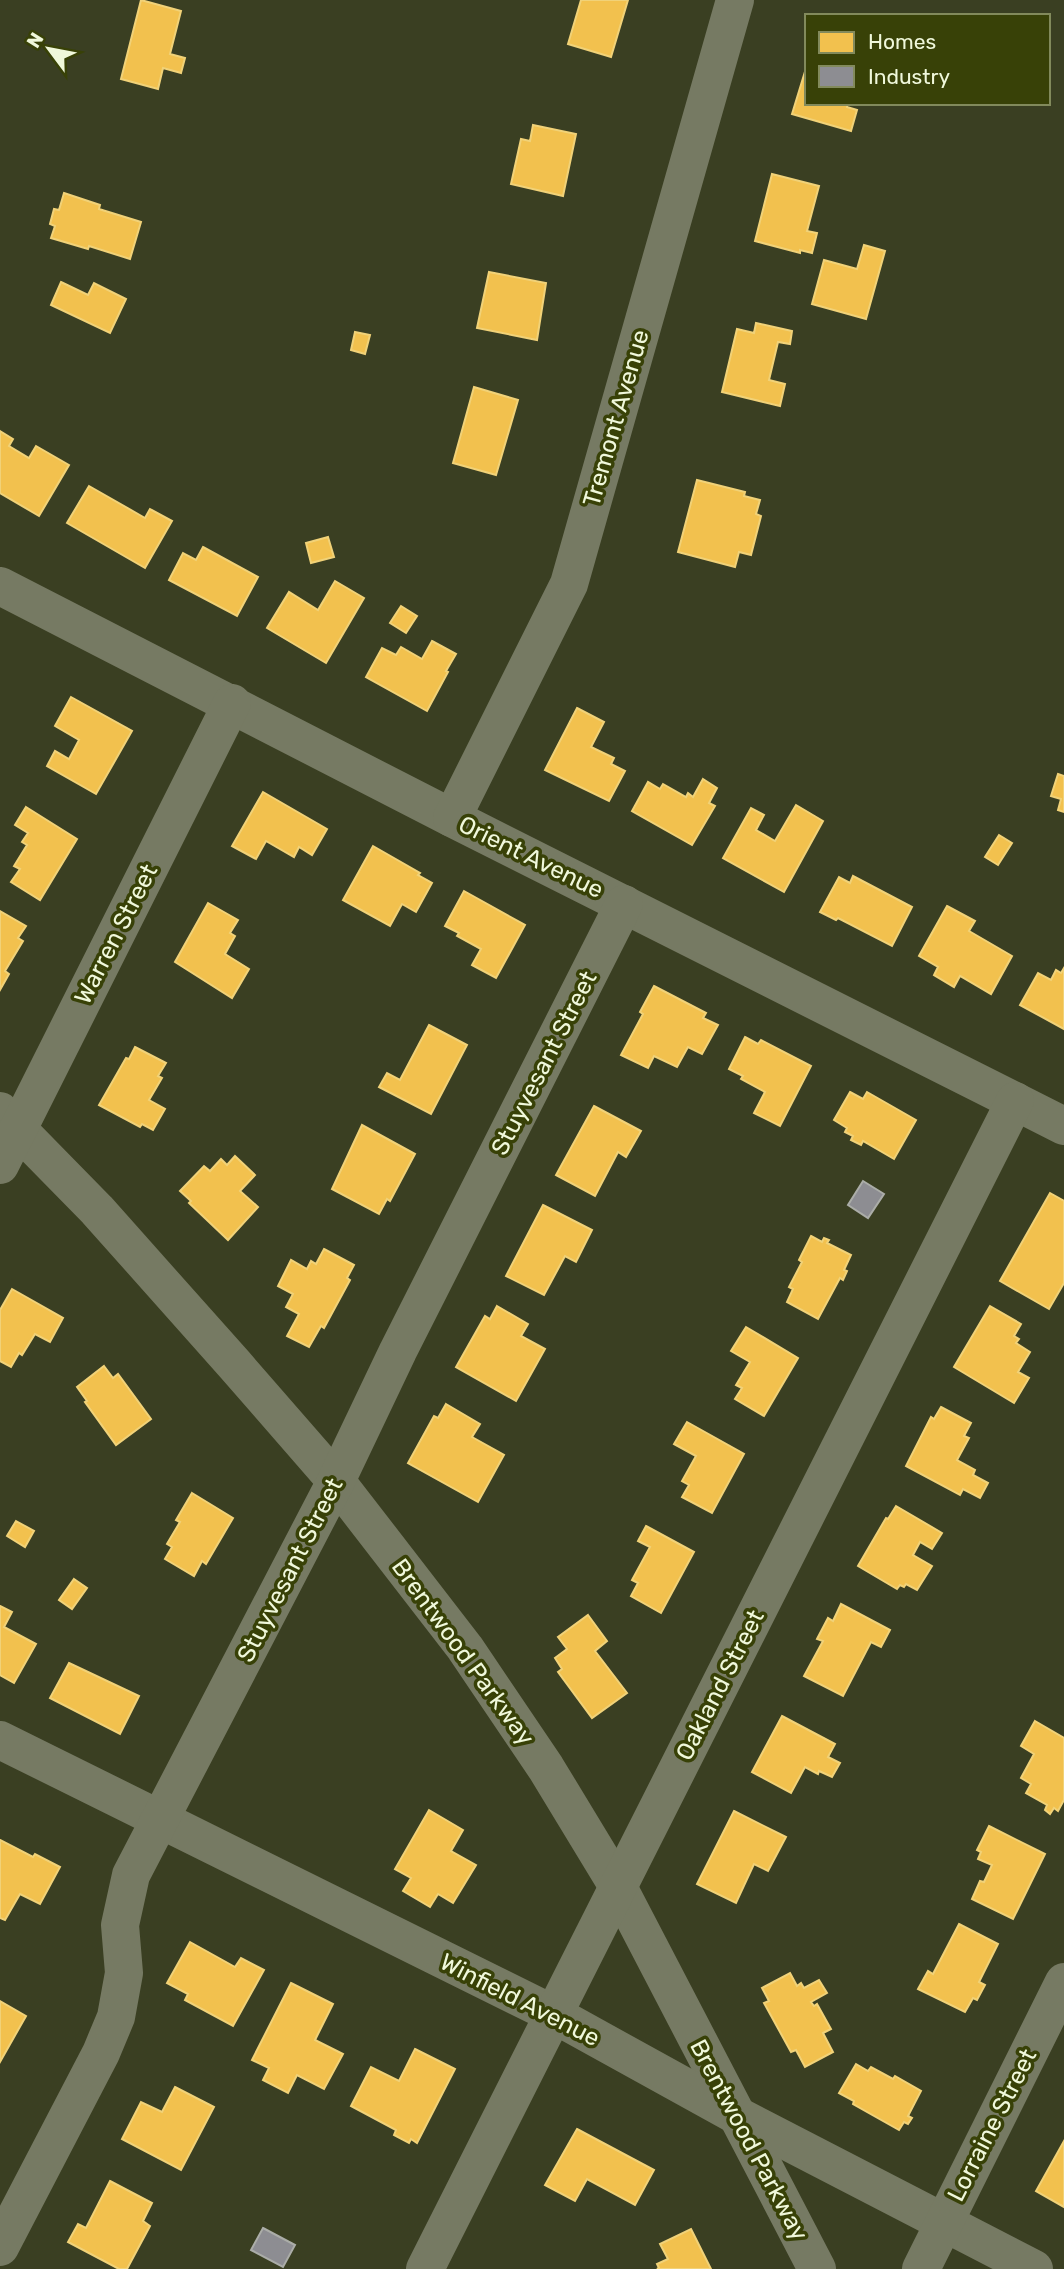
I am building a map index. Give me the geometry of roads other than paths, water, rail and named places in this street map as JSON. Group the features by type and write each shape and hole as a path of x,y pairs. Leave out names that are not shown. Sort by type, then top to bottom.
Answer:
{"street":[{"name":"Tremont Avenue","path":"452,818 569,584 735,0"},
{"name":"Orient Avenue","path":"0,586 452,818 1064,1125"},
{"name":"Warren Street","path":"0,1164 9,1120 232,703"},
{"name":"Stuyvesant Street","path":"0,2247 101,2053 116,2017 124,1973 120,1925 131,1875 336,1481 398,1351 624,904"},
{"name":"Oakland Street","path":"425,2269 1015,1101"},
{"name":"Brentwood Parkway","path":"9,1120 116,1231 336,1481 465,1648 546,1768 617,1885 817,2269"},
{"name":"Winfield Avenue","path":"0,1740 554,2014 736,2115 1034,2269"},
{"name":"Lorraine Street","path":"921,2269 1064,1982"}]}
